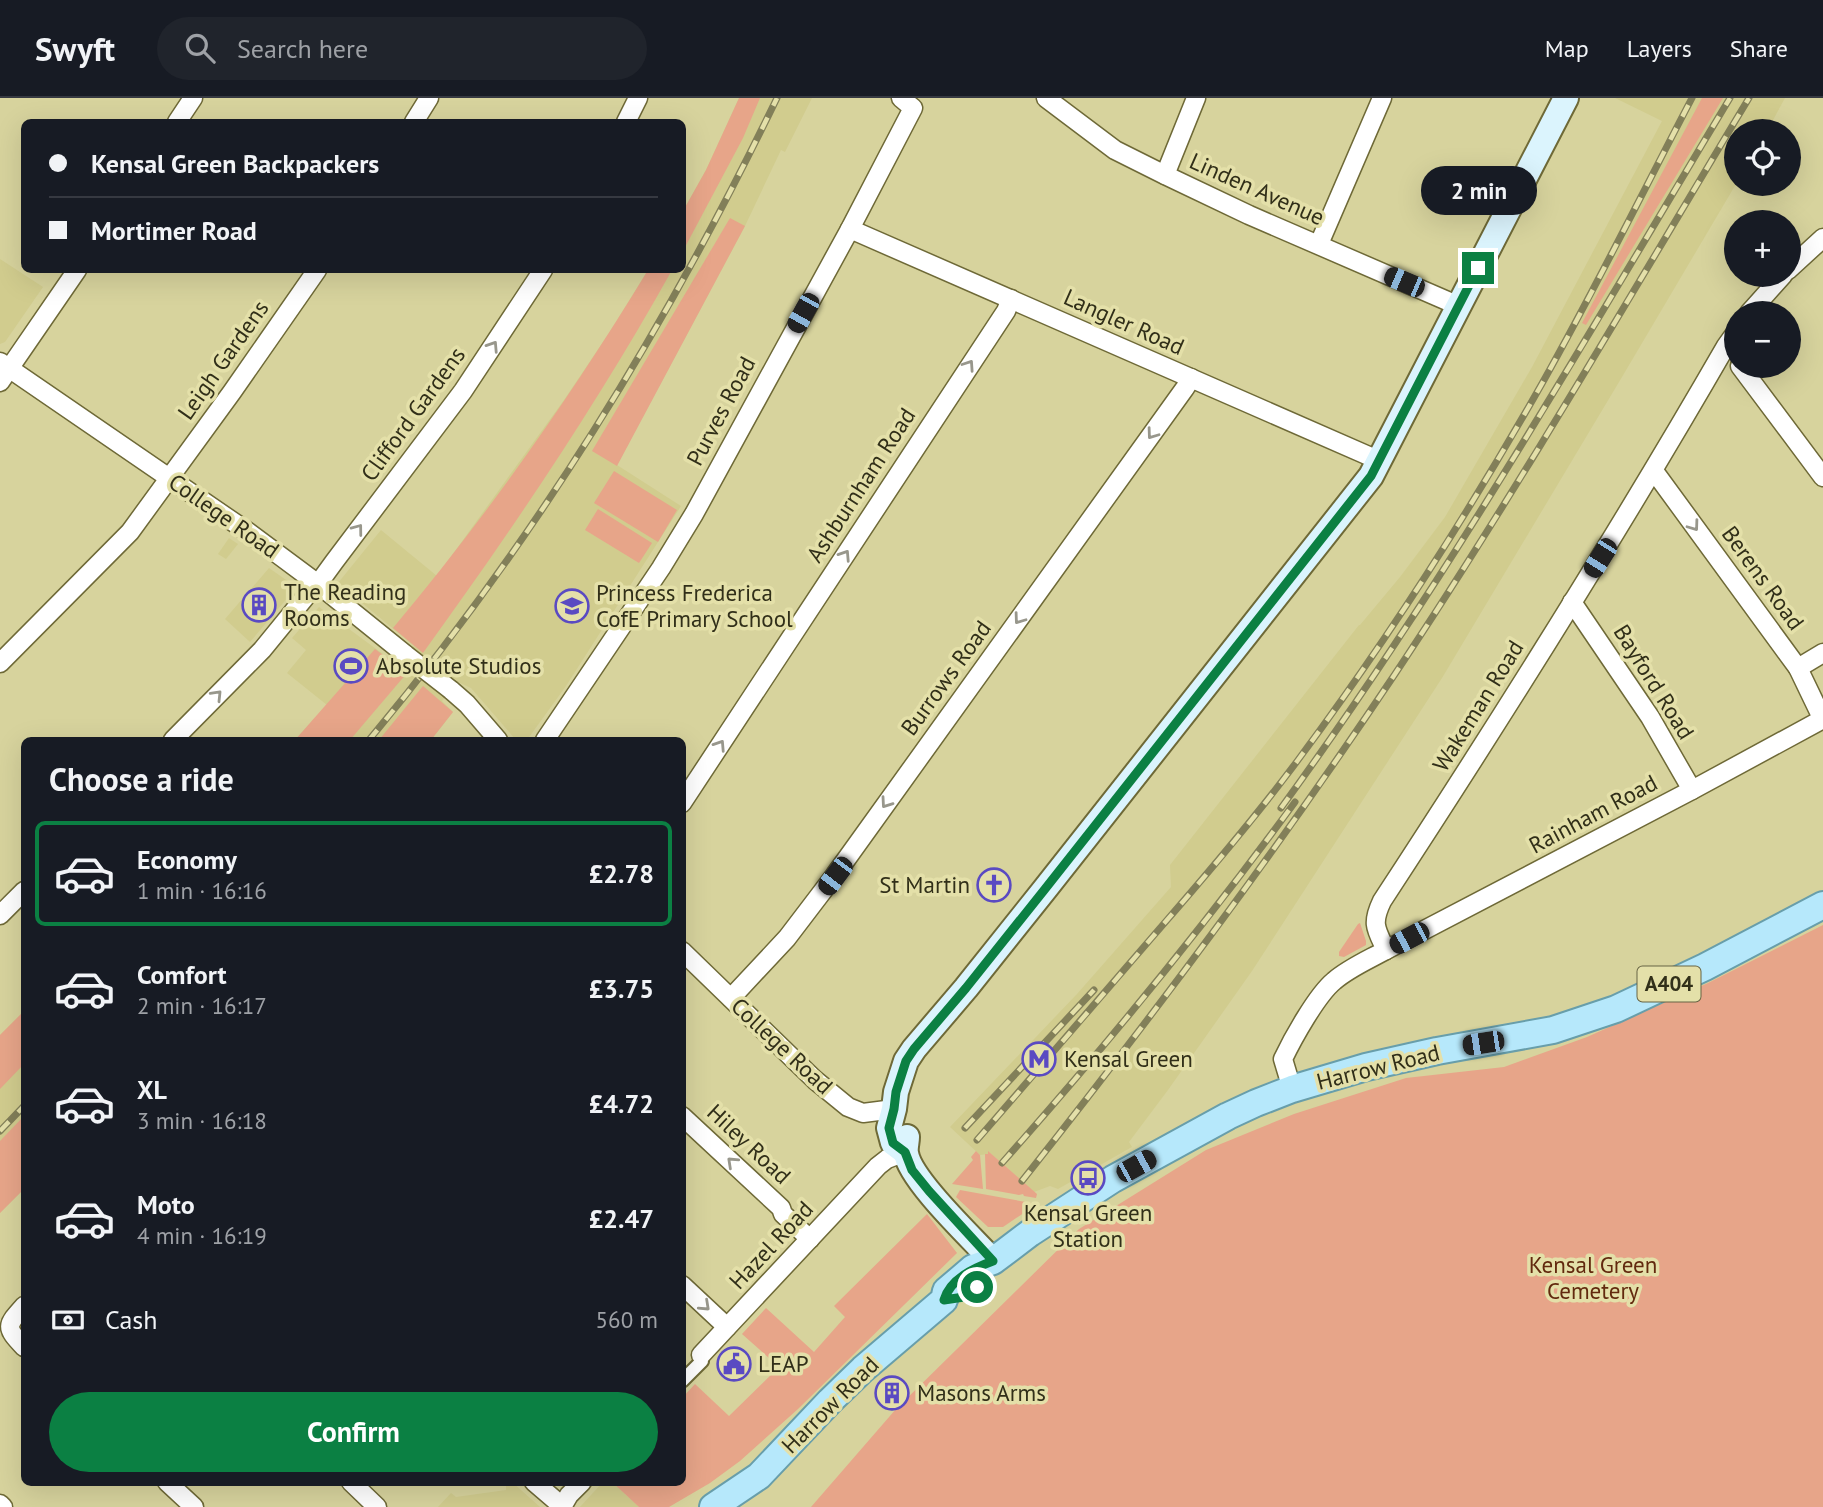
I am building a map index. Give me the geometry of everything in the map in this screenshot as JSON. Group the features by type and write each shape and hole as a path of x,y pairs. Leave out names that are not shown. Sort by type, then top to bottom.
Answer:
{"main road":[{"path":"993,1261 929,1191 912,1170 905,1152 893,1143 889,1128 905,1063 1371,476 1566,98"},
{"name":"Harrow Road","path":"713,1507 759,1476 863,1369 944,1300 964,1297 984,1282 993,1261 1112,1179 1228,1116 1292,1089 1391,1061 1553,1030 1616,1009 1705,967 1823,905"}],"street":[{"path":"179,119 193,98"},
{"path":"416,119 429,98"},
{"path":"628,119 638,98"},
{"name":"Purves Road","path":"547,737 694,514 913,108 901,98"},
{"name":"Linden Avenue","path":"1046,98 1107,144 1165,175 1249,215 1459,306"},
{"path":"1165,175 1196,98"},
{"path":"1319,244 1382,98"},
{"name":"Langler Road","path":"850,229 1378,460"},
{"path":"1801,259 1821,242"},
{"path":"3,371 75,273"},
{"name":"Leigh Gardens","path":"0,663 130,532 315,273"},
{"name":"Clifford Gardens","path":"176,737 261,650 318,584 463,391 541,273"},
{"path":"1760,301 1772,287"},
{"name":"Ashburnham Road","path":"686,797 1011,299"},
{"name":"Wakeman Road","path":"1386,950 1377,931 1375,916 1382,901 1479,753 1724,359"},
{"name":"College Road","path":"3,371 170,478 318,584 467,704 495,737"},
{"name":"Burrows Road","path":"731,998 787,938 835,876 1191,378"},
{"path":"1749,378 1823,477"},
{"name":"Berens Road","path":"1654,471 1798,668 1823,720"},
{"name":"Bayford Road","path":"1572,602 1644,707 1692,790"},
{"path":"1798,668 1823,653"},
{"name":"Rainham Road","path":"1386,950 1823,720"},
{"path":"0,915 21,894"},
{"path":"1292,1089 1283,1059 1309,1013 1332,982 1386,950"},
{"name":"College Road","path":"686,955 815,1080 848,1107 863,1113 894,1109"},
{"name":"Hiley Road","path":"686,1120 781,1208 783,1214 810,1239"},
{"name":"Hazel Road","path":"686,1377 702,1361 701,1355 881,1163 905,1152"},
{"path":"686,1289 727,1327"},
{"path":"21,1309 11,1320 10,1328 12,1335 21,1344"},
{"path":"171,1486 194,1507"},
{"path":"355,1486 377,1507"},
{"path":"539,1486 562,1506 579,1486"}],"shaded area":[{"path":"739,98 812,98 785,152 781,150 745,226 617,465 681,506 566,686 529,737 513,737 471,688 458,682 442,701 453,712 433,737 298,737 327,705 287,673 306,650 292,638 319,607 398,665 414,646 338,583 381,530 437,576 564,400 646,273 686,273 686,206 706,170"},
{"path":"1615,98 1785,98 1774,119 1724,119 1724,196 1729,196 1442,678 1252,971 1129,1142 1132,1147 1058,1189 1050,1186 1034,1192 989,1152 980,1155 950,1127 1077,994 1171,887 1170,865 1445,517 1532,367 1662,121"},
{"path":"0,259 43,287 5,342 0,344"},
{"path":"229,538 238,544 226,559 218,554"},
{"name":"The Reading Rooms","path":"269,568 295,589 250,642 225,619"},
{"path":"21,1014 21,1192 0,1213 0,1035"},
{"path":"506,1486 516,1486 540,1507 438,1507 451,1493 456,1497 506,1490"},
{"path":"599,1486 616,1486 639,1507 580,1507"}],"green space":[{"path":"739,98 760,98 743,138 686,245 686,206 706,170"},
{"path":"1702,98 1723,98 1586,325 1582,323"},
{"path":"730,218 745,226 617,466 592,451"},
{"path":"646,273 670,273 553,465 423,653 393,628 495,498 589,363"},
{"path":"614,471 677,510 658,542 594,503"},
{"path":"598,509 652,543 639,563 585,530"},
{"path":"375,649 407,673 353,737 298,737"},
{"path":"423,686 453,712 433,737 381,737"},
{"path":"1360,923 1366,945 1344,957 1339,956 1339,952"},
{"name":"Kensal Green Cemetery","path":"1823,925 1823,1507 811,1507 896,1409 1079,1229 1206,1150 1294,1114 1406,1078 1504,1067 1587,1037 1708,983"},
{"path":"21,1014 21,1067 0,1089 0,1035"},
{"path":"21,1119 21,1192 0,1213 0,1141"},
{"path":"976,1151 980,1155 983,1189 952,1184 973,1160 971,1157"},
{"path":"988,1151 1037,1194 1036,1198 986,1189 985,1154 988,1154"},
{"path":"960,1190 1031,1203 1031,1208 1003,1227 988,1227 956,1197"},
{"path":"927,1214 957,1253 798,1409 740,1461 710,1483 669,1507 639,1507 616,1486 686,1486 686,1394 695,1384 729,1416 779,1367 742,1334 766,1308 814,1352 845,1317 834,1306"}],"railway":[{"path":"371,737 487,589 593,432 689,268 777,98"},
{"path":"977,1140 1248,824 1364,668 1427,574 1516,429 1582,310 1692,98"},
{"path":"1281,808 1342,722 1458,547 1730,98"},
{"path":"1022,1181 1214,931 1395,674 1531,460 1749,98"},
{"path":"1002,1163 1153,986 1295,802"},
{"path":"965,1128 1094,990"},
{"path":"0,1131 21,1109"}],"place":[{"name":"The Reading Rooms","path":"259,605"},
{"name":"Princess Frederica CofE Primary School","path":"572,606"},
{"name":"Absolute Studios","path":"351,666"},
{"name":"St Martin","path":"994,885"},
{"name":"Kensal Green","path":"1039,1059"},
{"name":"Kensal Green Station","path":"1088,1178"},
{"name":"LEAP","path":"734,1364"},
{"name":"Masons Arms","path":"892,1393"}],"route":[{"path":"977,1287 964,1297 944,1300 946,1291 973,1268 993,1261 929,1191 912,1170 905,1152 893,1143 889,1128 906,1061 1371,476 1478,268"}]}
